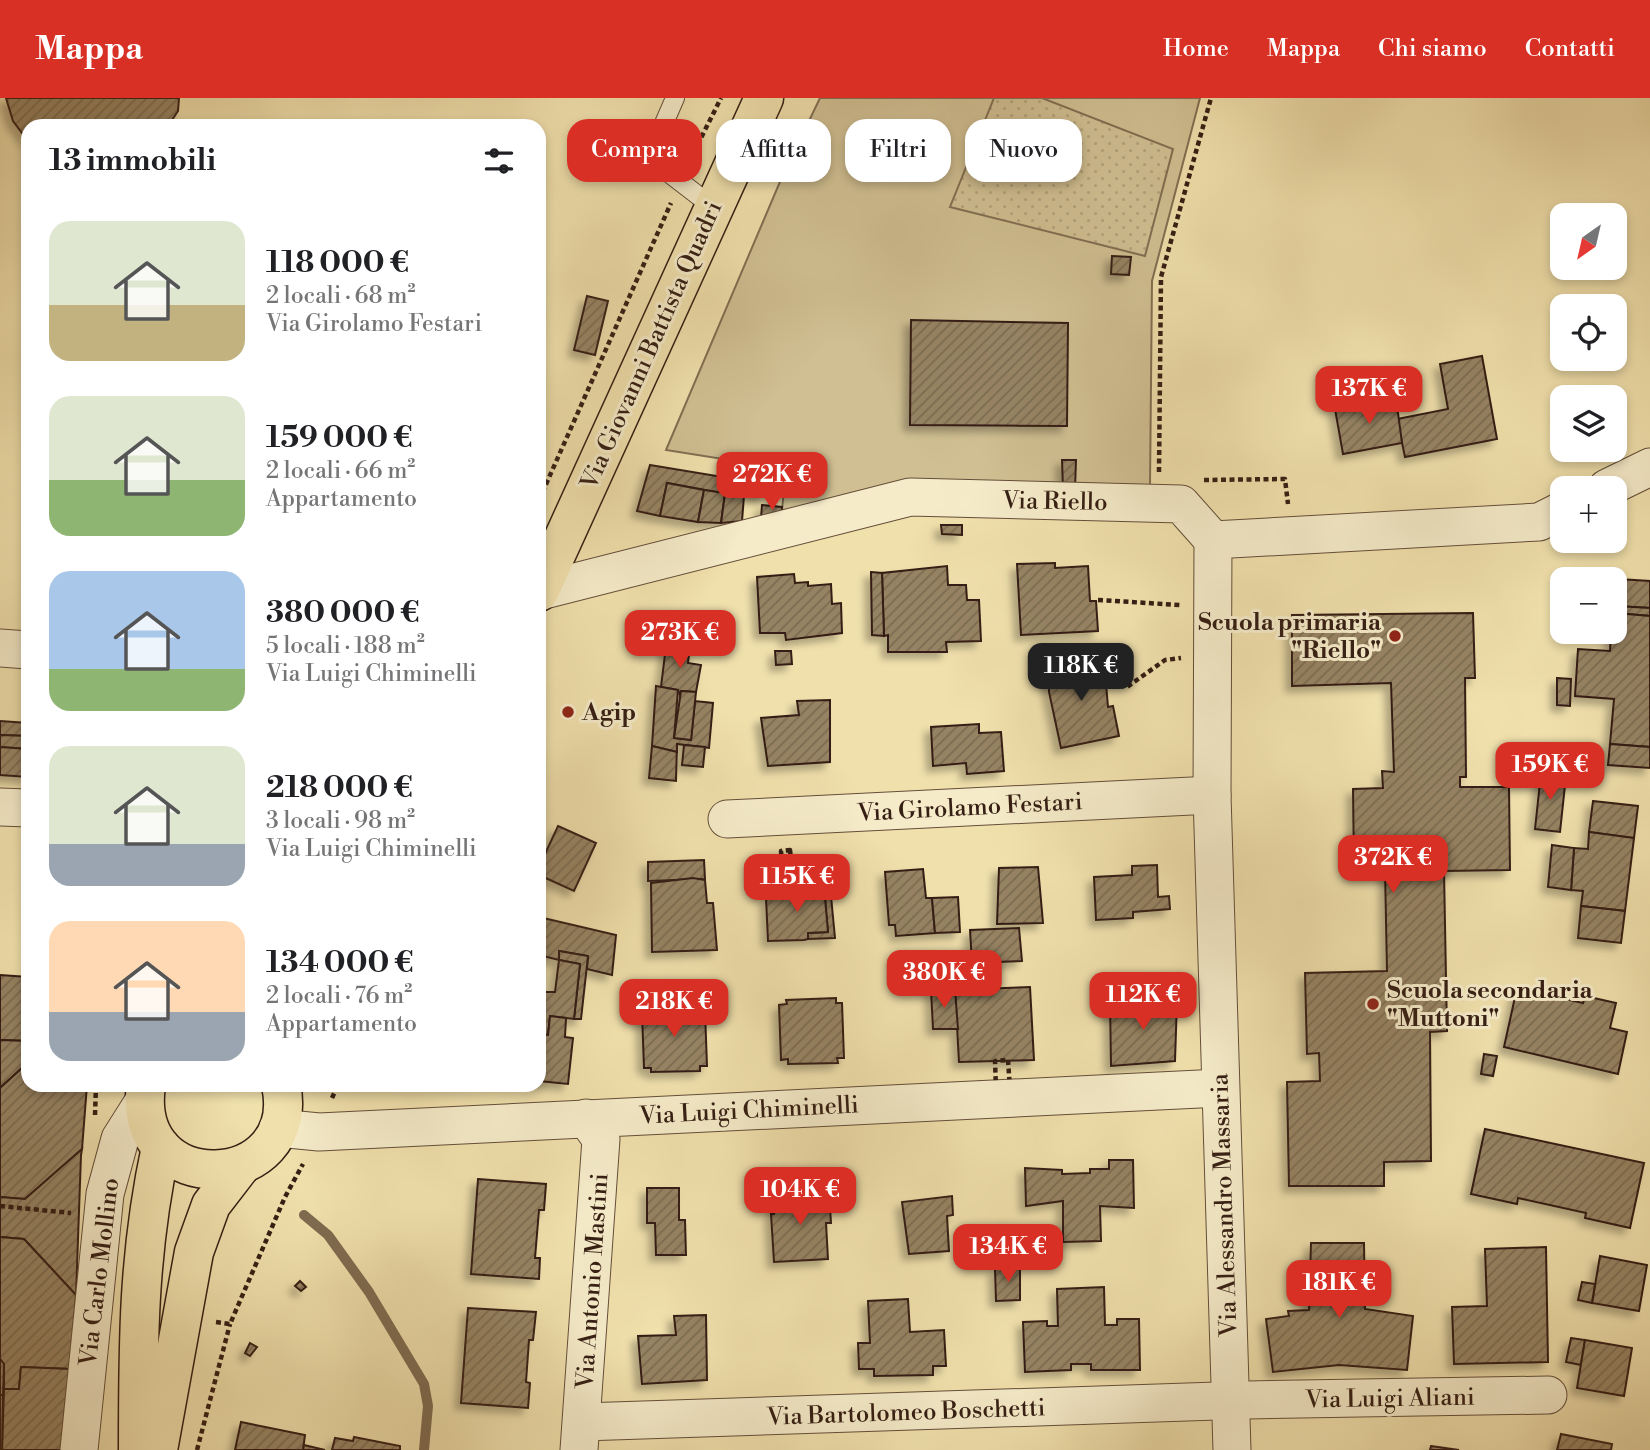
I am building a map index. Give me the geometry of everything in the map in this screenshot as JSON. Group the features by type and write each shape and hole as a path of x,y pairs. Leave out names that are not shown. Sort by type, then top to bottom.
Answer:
{"main road":[{"name":"Via Giovanni Battista Quadri","path":"546,576 764,98"},
{"path":"158,1450 194,1252 211,1205 240,1166 267,1147 278,1128 284,1107 283,1092"},
{"path":"145,1093 146,1118 161,1147 178,1161 197,1170 219,1171 240,1166"},
{"path":"138,1450 138,1306 147,1211 161,1147"}],"street":[{"path":"1627,479 1650,468"},
{"name":"Via Riello","path":"546,589 910,497 1181,504 1213,540"},
{"path":"1213,540 1539,522 1550,516"},
{"name":"Via Alessandro Massaria","path":"1213,540 1212,795 1232,1450"},
{"path":"0,648 21,650"},
{"name":"Via Girolamo Festari","path":"727,819 1212,795"},
{"path":"0,807 21,808"},
{"name":"Via Luigi Chiminelli","path":"278,1128 319,1132 1220,1088"},
{"name":"Via Carlo Mollino","path":"79,1450 105,1194 120,1139 145,1093"},
{"name":"Via Antonio Mastini","path":"581,1436 601,1139 586,1118"},
{"name":"Via Luigi Aliani","path":"1231,1401 1548,1395"},
{"name":"Via Bartolomeo Boschetti","path":"581,1436 1231,1401"}],"lane":[{"path":"666,119 675,98"},
{"path":"680,182 713,207"}],"path":[{"path":"702,137 721,98"},
{"path":"1159,481 1161,277 1211,98"},
{"path":"546,484 680,182"},
{"path":"1197,480 1285,479 1292,536"},
{"path":"1098,600 1213,606"},
{"path":"1111,684 1127,687 1165,660"},
{"path":"790,850 793,877 783,877 781,851 790,850"},
{"path":"94,1124 96,1092"},
{"path":"0,1206 74,1213"},
{"path":"197,1450 230,1324"}],"shaded area":[{"path":"820,98 1200,98 1152,281 1150,486 781,520 786,469 666,450 780,182 831,182 831,119 810,119"},
{"path":"994,98 1042,98 1173,149 1145,256 950,207 965,170 965,182 1082,182 1082,119 986,119"}],"building":[{"path":"6,98 179,98 178,111 173,119 21,119 21,132 13,121"},
{"path":"1112,256 1131,257 1129,275 1111,274"},
{"path":"587,296 608,301 595,355 574,350"},
{"path":"911,320 1068,323 1067,426 910,425"},
{"path":"1482,356 1497,439 1405,457 1397,419 1448,409 1440,364"},
{"path":"1396,398 1402,443 1343,454 1335,409"},
{"path":"1062,460 1076,460 1075,489 1063,489"},
{"path":"650,465 729,478 727,494 667,483 660,516 637,511"},
{"path":"753,482 766,483 765,497 751,495"},
{"path":"667,483 704,490 698,522 660,516"},
{"path":"704,490 725,493 721,523 698,522"},
{"path":"725,494 744,496 742,521 721,523"},
{"path":"762,505 782,507 781,520 761,518"},
{"path":"941,525 962,525 962,535 942,534"},
{"path":"1055,563 1055,568 1088,566 1090,601 1096,601 1098,631 1021,635 1017,564"},
{"path":"947,566 948,585 966,585 967,600 979,600 981,641 946,642 947,652 888,652 888,635 884,636 882,573"},
{"path":"871,572 882,573 884,636 872,635"},
{"path":"794,574 795,583 808,582 808,586 831,584 832,604 841,603 842,633 786,640 785,633 760,633 757,577"},
{"path":"1627,580 1650,581 1650,608 1627,607"},
{"path":"1627,607 1650,608 1650,616 1627,614"},
{"path":"1473,613 1475,678 1465,678 1466,777 1460,777 1460,787 1509,787 1510,870 1444,871 1447,1031 1430,1032 1431,1161 1384,1162 1384,1186 1289,1186 1287,1082 1320,1081 1319,1053 1307,1054 1305,973 1387,971 1385,870 1354,872 1353,789 1383,788 1382,771 1394,772 1391,683 1292,686 1292,615"},
{"path":"1627,614 1650,616 1650,747 1610,744 1614,699 1575,696 1578,649 1610,651 1610,644 1627,644"},
{"path":"675,643 690,645 688,663 701,665 696,692 681,691 680,695 678,690 661,687 666,646 675,647"},
{"path":"775,651 791,651 792,664 776,665"},
{"path":"1104,660 1108,707 1113,706 1119,736 1061,748 1049,692 1048,664"},
{"path":"1557,678 1571,679 1570,706 1557,705"},
{"path":"656,686 678,690 674,738 691,740 695,701 713,703 709,748 677,744 677,752 652,746"},
{"path":"681,691 696,692 691,740 674,738"},
{"path":"830,700 830,762 768,766 761,718 799,715 797,701"},
{"path":"0,721 21,722 21,736 0,735"},
{"path":"979,724 979,733 1001,732 1004,771 967,774 966,763 933,766 931,727"},
{"path":"0,735 21,736 21,748 0,747"},
{"path":"1610,744 1650,747 1650,768 1608,765"},
{"path":"684,745 705,747 703,767 682,765"},
{"path":"652,746 677,752 676,781 649,778"},
{"path":"0,747 21,748 21,776 0,775"},
{"path":"1541,773 1566,776 1560,832 1535,829"},
{"path":"1593,801 1638,806 1634,838 1589,832"},
{"path":"558,826 596,843 574,891 546,878 546,852"},
{"path":"1589,832 1634,838 1625,911 1581,906 1583,891 1571,890 1574,848 1588,849"},
{"path":"1552,845 1574,848 1571,890 1548,887"},
{"path":"704,860 705,879 648,881 648,862"},
{"path":"1157,865 1158,897 1169,896 1170,909 1133,912 1133,918 1096,920 1094,877 1132,875 1132,866"},
{"path":"1038,867 1043,923 997,924 999,868"},
{"path":"923,869 926,898 932,898 935,933 896,936 895,925 889,925 885,872"},
{"path":"829,875 835,938 808,939 808,933 828,932 824,887 784,888 783,877"},
{"path":"693,878 705,880 707,903 713,903 717,950 652,952 651,883"},
{"path":"824,887 828,932 808,933 808,939 804,940 768,941 766,898 785,898 784,888"},
{"path":"958,897 960,932 935,933 932,898"},
{"path":"1581,906 1625,911 1621,943 1578,938"},
{"path":"546,919 616,935 612,975 587,969 588,956 559,951 559,960 546,957"},
{"path":"1019,928 1022,961 972,963 970,930"},
{"path":"559,951 588,956 581,1019 574,1019 580,964 559,960"},
{"path":"559,960 580,964 574,1019 550,1016 546,1035 546,992 555,992"},
{"path":"0,975 21,976 21,1041 0,1040"},
{"path":"1030,987 1034,1060 959,1062 955,990"},
{"path":"1517,988 1583,1003 1585,996 1616,1003 1610,1028 1627,1032 1618,1074 1504,1047"},
{"path":"931,990 955,990 958,1029 933,1029"},
{"path":"836,998 836,1003 842,1003 844,1058 837,1058 838,1063 788,1064 788,1059 781,1060 779,1005 787,1004 786,1000"},
{"path":"1177,1000 1175,1061 1111,1066 1110,1001"},
{"path":"698,1007 699,1011 705,1011 707,1066 700,1066 700,1071 651,1072 651,1068 644,1068 642,1013 649,1012 649,1008"},
{"path":"550,1016 566,1018 565,1037 573,1038 568,1084 546,1082"},
{"path":"0,1040 21,1041 21,1069 0,1088"},
{"path":"1484,1054 1497,1056 1493,1076 1481,1074"},
{"path":"21,1069 21,1092 86,1092 82,1149 25,1199 0,1197 0,1088"},
{"path":"1485,1129 1644,1163 1630,1228 1585,1218 1586,1213 1518,1198 1517,1204 1471,1194"},
{"path":"82,1149 76,1295 24,1239 0,1237 0,1197 25,1199"},
{"path":"1109,1160 1133,1160 1134,1208 1100,1206 1101,1241 1063,1242 1063,1201 1026,1206 1025,1168 1062,1170 1062,1174 1090,1173 1090,1169 1109,1169"},
{"path":"478,1179 546,1184 544,1210 539,1210 535,1258 540,1258 539,1279 471,1274"},
{"path":"647,1188 679,1188 679,1220 685,1220 686,1255 656,1255 655,1223 647,1223"},
{"path":"823,1193 824,1206 830,1207 831,1223 826,1223 828,1259 774,1262 771,1214 774,1214 774,1194"},
{"path":"952,1196 953,1215 947,1216 949,1251 909,1254 902,1202"},
{"path":"0,1237 24,1239 76,1295 71,1369 21,1367 19,1389 4,1389 4,1364 0,1359"},
{"path":"1311,1243 1364,1243 1365,1309 1413,1316 1407,1370 1339,1365 1273,1372 1266,1319 1289,1316 1288,1311 1309,1310"},
{"path":"1546,1247 1548,1362 1454,1364 1452,1307 1487,1306 1485,1249"},
{"path":"1600,1256 1647,1265 1639,1311 1592,1303"},
{"path":"1020,1268 1020,1300 996,1301 995,1269"},
{"path":"300,1281 306,1287 301,1291 295,1286"},
{"path":"1582,1282 1595,1284 1592,1303 1578,1300"},
{"path":"1104,1287 1105,1325 1117,1325 1117,1319 1139,1319 1140,1370 1091,1370 1091,1364 1071,1364 1071,1370 1025,1372 1023,1322 1047,1321 1047,1326 1058,1326 1057,1289"},
{"path":"908,1299 910,1332 944,1330 946,1366 933,1366 933,1375 874,1376 874,1369 859,1369 858,1343 870,1343 868,1301"},
{"path":"468,1308 536,1312 533,1340 529,1340 526,1382 530,1383 528,1408 461,1403"},
{"path":"706,1315 707,1380 642,1384 638,1336 676,1335 674,1316"},
{"path":"1571,1338 1585,1340 1581,1365 1566,1362"},
{"path":"1585,1340 1632,1348 1624,1396 1577,1388"},
{"path":"250,1343 257,1347 250,1356 245,1353"},
{"path":"0,1359 4,1364 3,1395 0,1395"},
{"path":"21,1367 71,1369 67,1450 2,1450 4,1389 19,1389"},
{"path":"0,1395 3,1395 2,1450 0,1450"},
{"path":"241,1422 305,1435 303,1450 235,1450"},
{"path":"1561,1434 1612,1444 1611,1450 1557,1450"},
{"path":"354,1437 400,1446 400,1450 332,1450 335,1438 353,1441"},
{"path":"304,1445 325,1450 303,1450"},
{"path":"1431,1446 1459,1450 1430,1450"}],"waterway":[{"path":"304,1215 328,1235 369,1292 424,1384 428,1406 424,1450"}],"place":[{"name":"Scuola primaria \"Riello\"","path":"1395,636"},
{"name":"Agip","path":"568,712"},
{"name":"Scuola secondaria \"Muttoni\"","path":"1373,1004"}]}
